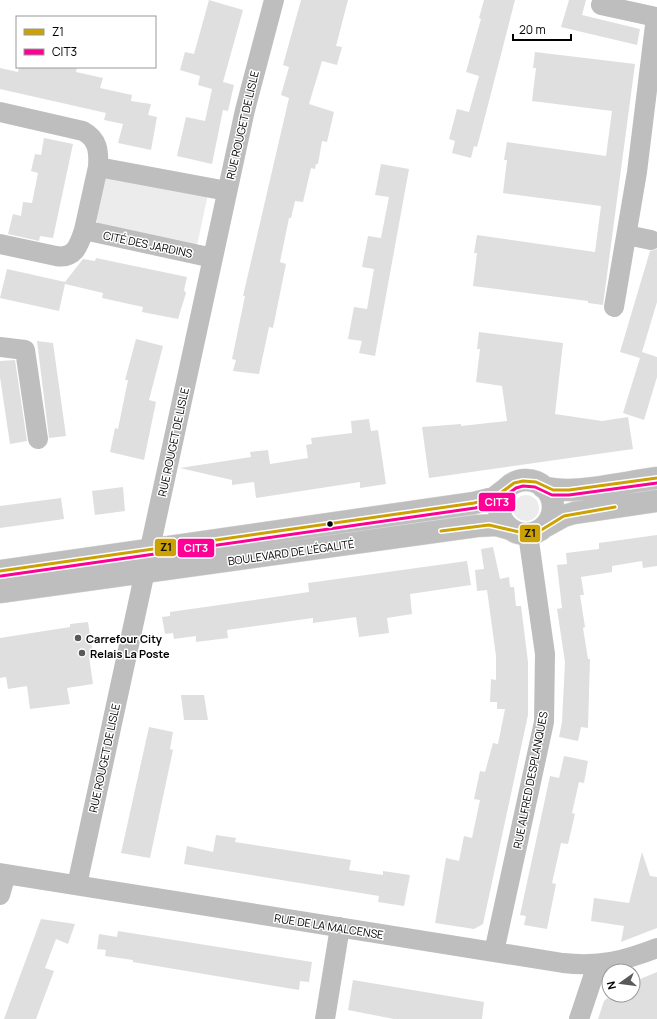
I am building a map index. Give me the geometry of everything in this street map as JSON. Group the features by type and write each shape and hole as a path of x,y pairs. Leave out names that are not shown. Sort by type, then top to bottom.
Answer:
{"main road":[{"path":"543,487 553,490 569,490 657,478"},
{"path":"528,530 551,518 553,508 552,498 543,487 536,482 523,481 514,483 507,488 500,500 499,509 503,522 528,530 574,513 657,502"},
{"name":"BOULEVARD DE L'ÉGALITÉ","path":"0,570 474,503 494,498 507,488"},
{"name":"BOULEVARD DE L'ÉGALITÉ","path":"0,592 477,526 496,525 528,530"}],"street":[{"name":"RUE ROUGET DE LISLE","path":"77,885 227,191 252,81 274,0"},
{"path":"602,0 601,5 656,17 627,235 614,307"},
{"path":"0,112 83,131 90,135 97,148 98,167 84,230 77,249 66,256 56,256 0,244"},
{"path":"98,167 227,191"},
{"name":"CITÉ DES JARDINS","path":"84,230 213,258"},
{"path":"627,235 651,240"},
{"path":"0,348 25,350 38,439"},
{"name":"RUE ALFRED DESPLANQUES","path":"494,952 544,722 545,654 528,530"},
{"path":"0,895 3,874"},
{"name":"RUE DE LA MALCENSE","path":"3,874 563,963 597,965 621,961 657,948"},
{"path":"325,1019 340,927"},
{"path":"579,1019 597,965"}],"shaded area":[{"path":"115,175 208,194 196,250 98,223 93,214 104,180"},
{"path":"526,495 535,499 539,508 535,517 526,521 517,517 513,508 517,499"}],"building":[{"path":"209,0 243,10 223,82 234,85 228,111 223,110 212,164 177,156 186,117 205,121 212,89 198,85 200,76 180,70 185,52 194,54"},
{"path":"301,0 348,0 336,46 342,47 337,65 322,61 309,104 334,112 327,142 322,141 318,164 316,164 315,169 311,168 303,202 295,201 291,218 289,218 280,262 286,264 273,328 269,327 259,374 233,371 236,360 232,359 245,296 243,296 289,98 281,95 289,67 283,65"},
{"path":"484,0 515,0 477,147 474,146 471,158 452,153 455,141 449,139 457,109 469,112 479,76 466,72 481,19 479,18"},
{"path":"569,0 586,0 582,15 640,29 637,45 561,27"},
{"path":"535,52 635,64 603,305 588,303 588,301 473,286 477,253 474,253 477,235 595,252 601,206 503,193 507,160 504,160 507,142 606,156 612,111 532,101 536,68 533,68"},
{"path":"0,68 18,72 19,68 77,68 76,72 103,78 100,88 132,95 131,101 151,104 148,115 157,117 151,150 118,143 123,124 104,120 106,113 0,89"},
{"path":"44,138 73,144 53,238 40,236 39,241 8,234 13,214 21,216 23,202 32,203 38,173 31,171 35,154 41,155"},
{"path":"381,164 409,169 375,356 359,353 362,341 348,339 354,307 367,309 374,269 362,267 368,236 381,238 389,197 375,195"},
{"path":"657,249 657,302 642,352 657,357 657,377 644,420 623,413 640,358 620,352 650,251"},
{"path":"96,258 187,277 184,290 186,293 178,319 142,312 143,307 102,298 103,293 65,284 59,311 0,298 7,269 65,282 83,259 95,261"},
{"path":"479,332 563,343 555,414 602,421 628,417 633,449 429,478 422,427 461,424 461,426 507,421 502,386 476,382 480,349 477,349"},
{"path":"136,339 163,346 149,400 156,402 144,460 110,452 115,428 118,429 128,380 125,380"},
{"path":"37,341 53,343 66,436 49,438"},
{"path":"15,360 27,441 10,444 0,377 0,361"},
{"path":"369,419 371,431 378,430 386,484 360,488 360,482 256,498 254,482 232,485 232,480 180,468 251,457 250,452 268,450 270,464 308,458 306,445 312,444 311,438 352,433 351,421"},
{"path":"123,487 125,511 95,515 92,491"},
{"path":"61,498 64,519 0,528 0,506"},
{"path":"657,535 657,566 643,568 642,561 612,566 612,572 581,577 584,595 580,595 585,627 583,628 588,659 590,659 588,728 581,727 578,741 559,737 562,722 565,662 557,609 562,608 557,565 567,564 566,553 599,549 599,543"},
{"path":"493,547 500,579 509,577 510,587 514,587 516,606 521,606 528,662 528,715 483,924 474,929 435,923 446,858 459,861 464,836 472,838 480,800 474,799 480,771 485,772 493,743 498,744 505,709 497,709 497,702 490,702 491,679 496,680 496,656 487,590 477,591 475,570 484,569 481,549"},
{"path":"467,561 471,585 410,594 412,614 387,618 389,633 359,637 356,617 313,623 313,618 227,630 228,638 196,642 196,636 174,639 173,633 165,634 162,617 170,616 170,612 309,592 308,583"},
{"path":"88,622 93,655 89,656 93,684 67,688 70,704 30,709 27,686 8,689 6,677 0,678 0,638 70,627 70,624"},
{"path":"181,695 204,695 208,720 184,720"},
{"path":"149,727 173,732 170,749 173,750 150,858 121,853"},
{"path":"564,756 588,761 584,783 579,782 572,813 575,814 568,844 561,843 552,883 556,884 547,929 524,925 526,916 520,915 550,776 559,778"},
{"path":"216,835 236,838 235,842 351,860 349,870 383,875 383,871 410,875 404,906 378,902 379,896 184,864 187,846 213,852"},
{"path":"642,852 650,876 657,877 657,928 621,942 624,926 591,921 594,898 629,903"},
{"path":"41,919 75,924 68,944 56,939 45,968 54,971 36,1019 4,1019"},
{"path":"118,931 312,962 309,982 300,981 299,990 105,956 106,950 97,949 99,934 117,937"},
{"path":"657,972 657,1019 598,1019 603,1003 641,1003 641,979"},
{"path":"353,980 484,1002 482,1019 394,1019 348,1010"}],"transit line":[{"name":"Z1","path":"0,571 474,503 494,498 514,483 523,481 536,482 553,490 569,490 657,478"},
{"name":"CIT3","path":"1,576 475,508 496,503 516,488 523,486 535,487 552,495 569,495 657,483"},
{"name":"Z1","path":"441,531 489,525 528,534 538,532 564,516 615,507"}],"place":[{"name":"Carrefour City","path":"78,638"},
{"name":"Relais La Poste","path":"82,653"}]}
